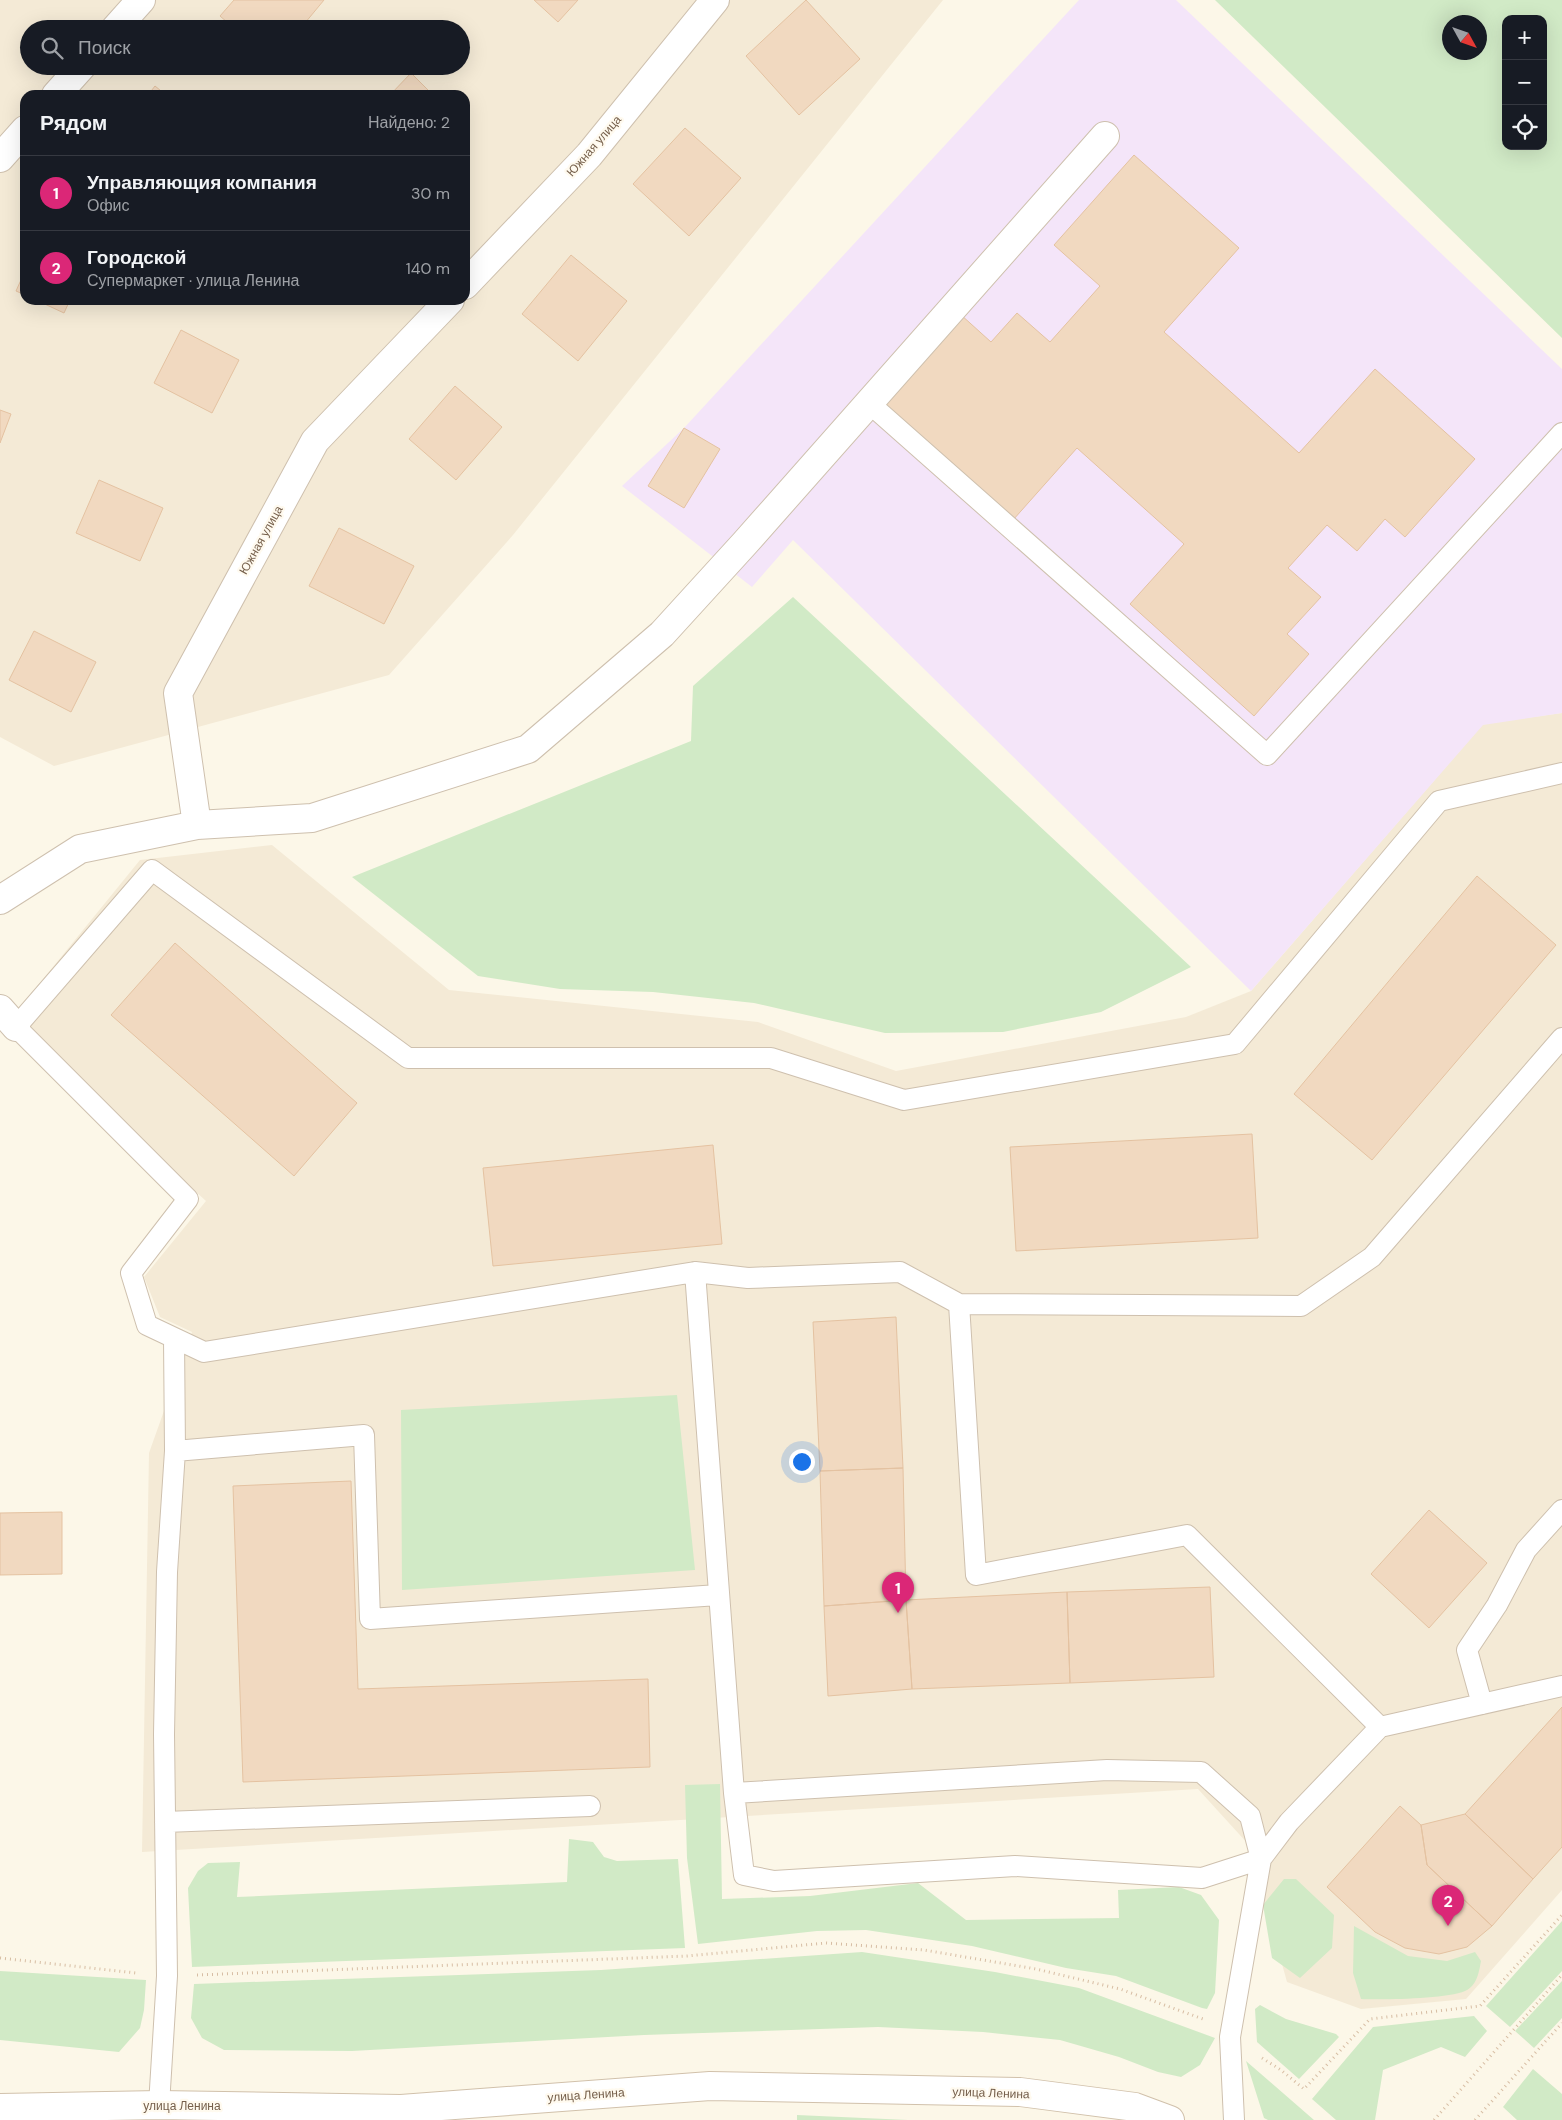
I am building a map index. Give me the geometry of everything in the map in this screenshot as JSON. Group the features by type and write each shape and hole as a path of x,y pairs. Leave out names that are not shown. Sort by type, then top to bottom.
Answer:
{"street":[{"path":"123,20 141,0"},
{"name":"Южная улица","path":"470,280 589,155 715,0"},
{"path":"60,90 74,75"},
{"path":"0,158 20,136"},
{"path":"0,900 80,849 196,825 312,818 528,749 662,634 1105,136"},
{"name":"Южная улица","path":"196,825 178,693 315,441 445,305"},
{"name":"улица Ленина","path":"0,2108 159,2105 401,2109 710,2086 1020,2092 1135,2107 1170,2120"}],"lane":[{"path":"869,403 1267,755 1562,434"},
{"path":"1562,773 1439,801 1235,1044 904,1100 771,1058 408,1058 152,870 8,1018 188,1199 131,1273 147,1325 204,1352 695,1272 748,1278 900,1272 959,1304 1301,1306 1372,1257 1562,1038"},
{"path":"695,1272 734,1793 744,1875 774,1881 1015,1866 1202,1878 1261,1859 1288,1822 1380,1727 1562,1686"},
{"path":"959,1304 976,1575 1187,1535 1380,1727"},
{"path":"159,2105 167,1976 165,1822 167,1572 175,1451 174,1339"},
{"path":"175,1451 364,1435 370,1619 718,1595"},
{"path":"1482,1704 1467,1650 1497,1606 1526,1550 1562,1510"},
{"path":"734,1793 1107,1770 1201,1772 1250,1816 1261,1859 1230,2038 1234,2120"},
{"path":"165,1822 590,1806"}],"path":[{"path":"0,1958 167,1976 687,1956 826,1943 924,1950 1046,1971 1120,1989 1200,2018 1282,2070 1304,2090 1370,2019 1480,2006 1562,1915"},
{"path":"1434,2120 1562,1975"},
{"path":"1475,2120 1562,2024"}],"shaded area":[{"path":"0,0 943,0 513,535 389,675 54,766 0,737"},
{"path":"1079,0 1176,0 1562,369 1562,713 1483,725 1251,991 793,540 752,587 622,486 684,428"},
{"path":"1562,713 1562,1890 1466,1999 1361,2009 1287,1982 1249,1845 1198,1789 142,1852 149,1453 192,1332 160,1317 144,1277 206,1201 9,1021 140,860 272,845 449,990 758,1022 896,1071 1186,1017 1251,991 1483,724"}],"green space":[{"path":"1215,0 1562,0 1562,338"},
{"path":"793,597 1191,967 1101,1012 1003,1032 885,1033 754,1003 653,992 560,989 478,976 352,877 691,741 693,686"},
{"path":"677,1395 695,1570 402,1590 401,1410"},
{"path":"720,1784 722,1899 810,1896 918,1883 966,1920 1119,1918 1118,1890 1179,1887 1201,1895 1219,1920 1215,1993 1207,2009 1116,1976 1066,1968 972,1946 866,1930 817,1931 698,1944 687,1858 685,1785"},
{"path":"569,1839 593,1842 604,1857 617,1861 678,1859 685,1948 192,1967 188,1888 198,1871 208,1863 240,1862 237,1897 567,1882"},
{"path":"1284,1879 1296,1879 1334,1915 1332,1948 1300,1978 1272,1958 1263,1905"},
{"path":"1562,1921 1562,1971 1510,2027 1486,2006"},
{"path":"1354,1926 1408,1956 1447,1961 1475,1952 1481,1961 1477,1978 1469,1989 1456,1994 1414,1998 1361,1999 1353,1973"},
{"path":"862,1952 995,1972 1079,1988 1215,2038 1200,2065 1181,2077 1158,2072 1119,2057 1060,2040 983,2032 878,2027 644,2035 352,2051 224,2050 202,2038 191,2018 194,1984 601,1970"},
{"path":"0,1971 146,1980 144,2010 140,2028 119,2052 0,2040"},
{"path":"1562,1981 1562,2018 1534,2048 1515,2031"},
{"path":"1260,2005 1286,2019 1336,2034 1339,2037 1299,2079 1257,2042 1255,2009"},
{"path":"1474,2016 1487,2031 1465,2057 1441,2047 1383,2070 1375,2120 1336,2120 1312,2099 1373,2027"},
{"path":"1246,2061 1314,2120 1268,2120 1264,2118"},
{"path":"1533,2069 1562,2094 1562,2120 1517,2120 1503,2107"},
{"path":"797,2115 908,2120 797,2120"}],"building":[{"path":"234,0 324,0 307,20 225,20 220,16"},
{"path":"534,0 578,0 558,22"},
{"path":"806,0 860,59 799,115 746,56"},
{"path":"409,75 413,75 428,90 395,90"},
{"path":"155,86 160,90 152,90"},
{"path":"685,128 741,178 689,236 633,184"},
{"path":"1134,155 1239,248 1164,332 1299,453 1375,369 1475,459 1405,537 1385,519 1357,551 1327,525 1288,568 1321,597 1287,634 1309,654 1254,716 1130,604 1184,544 1077,448 1013,520 881,402 960,314 991,342 1017,313 1050,342 1100,286 1054,245"},
{"path":"571,255 627,301 578,361 522,314"},
{"path":"20,282 20,293 16,291"},
{"path":"47,305 68,305 64,313"},
{"path":"181,330 239,360 212,413 154,383"},
{"path":"455,386 502,427 456,480 409,439"},
{"path":"0,410 11,414 0,443"},
{"path":"684,428 720,449 684,508 648,486"},
{"path":"99,480 163,508 140,561 76,533"},
{"path":"339,528 414,566 384,624 309,586"},
{"path":"34,631 96,662 71,712 9,680"},
{"path":"1477,876 1556,945 1372,1160 1294,1094"},
{"path":"175,943 357,1103 294,1176 111,1015"},
{"path":"1252,1134 1258,1238 1016,1251 1010,1147"},
{"path":"713,1145 722,1244 493,1266 483,1168"},
{"path":"896,1317 903,1468 820,1471 813,1322"},
{"path":"903,1468 906,1600 824,1606 820,1471"},
{"path":"351,1481 358,1689 648,1679 650,1767 243,1782 233,1486"},
{"path":"1429,1510 1487,1563 1429,1628 1371,1574"},
{"path":"62,1512 62,1574 0,1575 0,1513"},
{"path":"1210,1587 1214,1677 1070,1683 1067,1592"},
{"path":"1067,1592 1070,1683 912,1689 906,1600"},
{"path":"906,1600 912,1689 828,1696 824,1606"},
{"path":"1562,1707 1562,1847 1533,1879 1465,1814"},
{"path":"1400,1806 1421,1825 1427,1865 1492,1926 1467,1947 1439,1954 1405,1948 1375,1932 1327,1887"},
{"path":"1465,1814 1533,1879 1492,1926 1427,1865 1421,1825"}],"place":[{"name":"Управляющия компания","path":"898,1613"},
{"name":"Городской","path":"1448,1926"}]}
